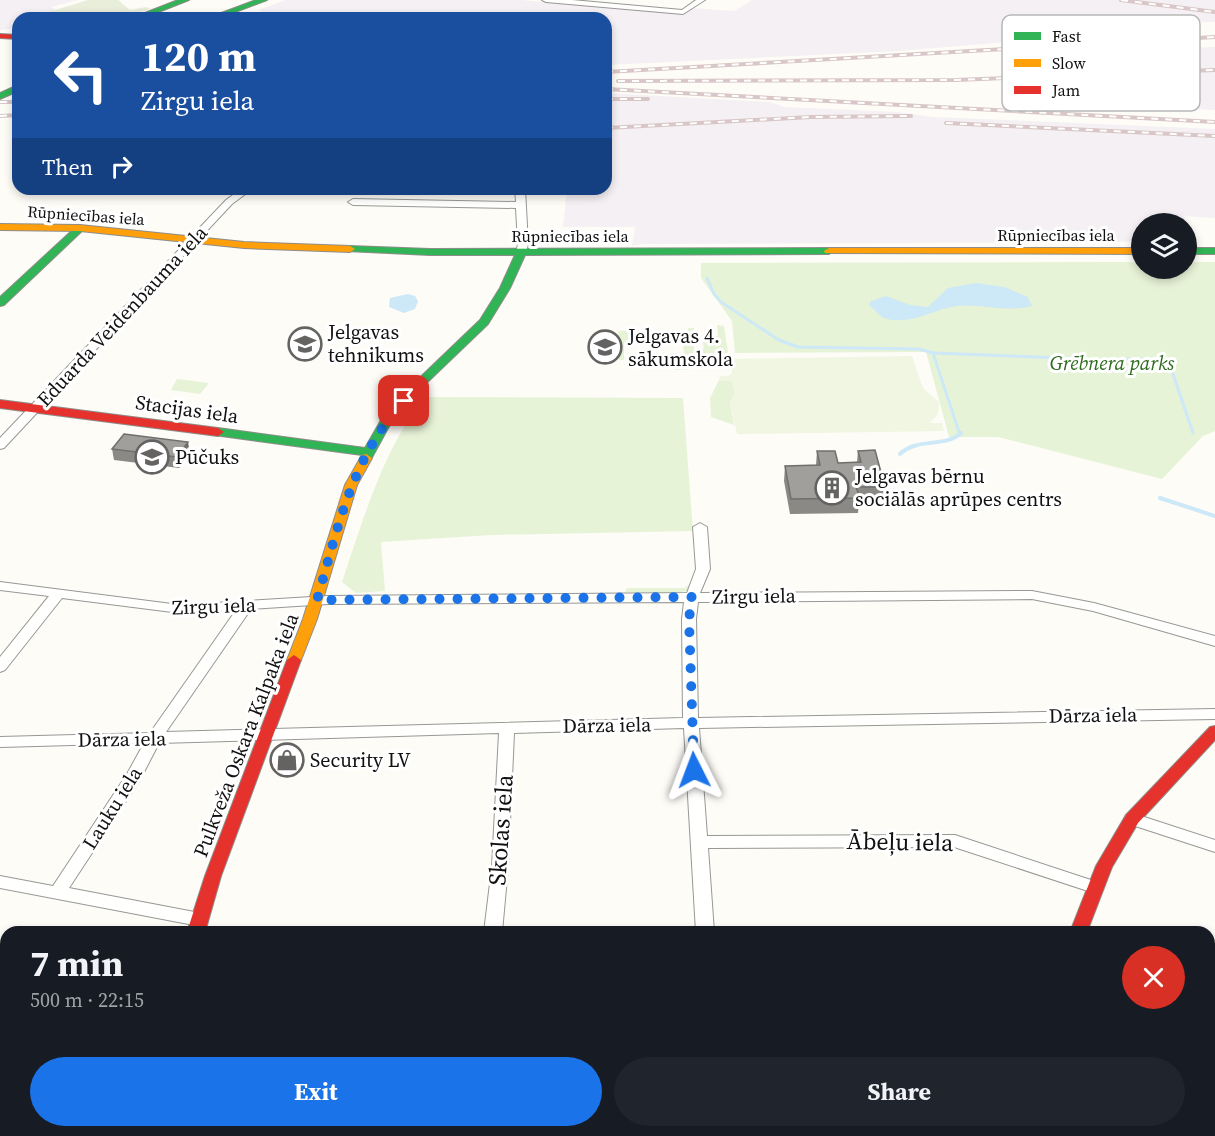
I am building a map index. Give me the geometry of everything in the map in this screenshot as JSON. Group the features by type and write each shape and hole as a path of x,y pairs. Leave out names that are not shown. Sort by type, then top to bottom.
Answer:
{"main road":[{"path":"152,12 185,0"},
{"path":"229,12 263,0"},
{"name":"Rūpniecības iela","path":"0,227 80,228 273,247 521,253 1131,251"},
{"path":"0,303 80,228"},
{"path":"1197,251 1215,251"},
{"name":"Pulkveža Oskara Kalpaka iela","path":"197,925 213,876 268,736 317,600 351,484 368,452 395,411 484,322 505,288 521,253"},
{"name":"Stacijas iela","path":"0,404 368,452"},
{"path":"1080,926 1104,866 1132,819 1215,731"}],"street":[{"path":"546,0 683,12 701,0"},
{"name":"Eduarda Veidenbauma iela","path":"0,445 229,202 239,195"},
{"path":"520,195 521,253"},
{"path":"353,202 520,205"},
{"path":"700,527 703,569 689,610 691,723 705,926"},
{"name":"Zirgu iela","path":"0,586 163,608 317,600 1032,595 1094,607 1215,641"},
{"path":"0,668 58,594"},
{"name":"Lauku iela","path":"58,892 134,776 154,738 247,605"},
{"name":"Dārza iela","path":"0,742 691,723 1215,714"},
{"name":"Skolas iela","path":"494,926 500,867 507,728"},
{"path":"1132,819 1215,846"},
{"name":"Ābeļu iela","path":"698,842 956,841 1094,887"},
{"path":"0,882 58,892 197,925"}],"shaded area":[{"path":"0,0 78,0 51,7 55,10 50,12 12,12 12,29 0,30"},
{"path":"286,0 522,0 652,11 691,8 734,11 752,0 1215,0 1215,22 1200,22 1200,15 1002,15 1002,43 898,51 612,65 612,12 264,12 258,10"},
{"path":"1215,47 1215,110 1200,109 1200,48"},
{"path":"612,93 770,102 784,107 897,112 933,117 1215,129 1215,218 1197,217 1197,213 1131,213 1131,241 643,244 632,246 635,227 563,227 566,195 612,195"}],"green space":[{"path":"88,0 118,0 130,10 146,7 150,9 142,12 49,12"},
{"name":"Grēbnera parks","path":"1131,262 1131,279 1197,279 1197,262 1215,262 1215,431 1203,436 1162,479 998,437 949,437 926,352 735,353 732,321 701,278 701,263"},
{"path":"717,325 724,326 729,359 707,360 703,357 702,340 704,337 718,336"},
{"path":"688,328 694,328 694,354 684,355 683,342 624,342 624,360 619,360 618,331 632,330 632,335 689,335"},
{"path":"912,356 923,388 939,402 938,414 930,423 942,423 944,431 737,434 730,403 735,393 732,381 719,380 720,376 728,376 732,373 729,359"},
{"path":"638,359 690,359 696,364 692,369 675,370 674,364 637,364"},
{"path":"177,379 209,383 200,394 171,390"},
{"path":"719,380 732,381 735,393 730,403 734,425 711,417 710,398"},
{"path":"427,397 683,398 693,531 491,535 381,542 385,591 356,593 342,582 366,510 399,436"},
{"path":"692,577 697,577 689,590 680,593 625,592 627,588 685,588 692,582"}],"water":[{"path":"976,283 1004,287 1028,297 1032,306 1013,309 957,306 914,318 896,320 882,317 869,305 871,301 886,296 910,305 928,307 948,288"},
{"path":"408,294 415,296 418,301 415,309 404,313 389,307 390,298"}],"building":[{"path":"124,434 188,442 177,457 112,449"},
{"path":"875,450 885,487 856,487 860,498 791,499 785,466 820,465 817,451 835,451 838,463 861,462 858,451"}],"waterway":[{"path":"707,278 714,294 721,302 779,340 798,347 919,349 933,353"},
{"path":"933,353 1087,359"},
{"path":"933,353 960,434"},
{"path":"1107,359 1168,359 1193,433"},
{"path":"900,454 915,446 955,438 960,434"},
{"path":"1160,498 1215,516"}],"railway":[{"path":"1121,0 1215,12"},
{"path":"1200,38 1215,37"},
{"path":"612,72 1002,49"},
{"path":"1200,71 1215,70"},
{"path":"618,81 1002,78"},
{"path":"612,89 1002,110"},
{"path":"612,99 648,99"},
{"path":"0,102 12,102"},
{"path":"1012,111 1215,122"},
{"path":"0,116 12,115"},
{"path":"612,128 811,117 911,116"},
{"path":"946,123 1215,136"}],"traffic: fast":[{"path":"152,12 185,0"},
{"path":"229,12 263,0"},
{"path":"0,96 12,91"},
{"path":"0,303 80,228"},
{"path":"350,249 430,252 829,251"},
{"path":"1197,251 1215,251"},
{"path":"366,458 388,418 412,391 484,322 505,288 521,253"},
{"path":"218,432 368,452"}],"traffic: slow":[{"path":"0,227 80,228 244,245 350,249"},
{"path":"829,251 1131,251"},
{"path":"294,660 310,619 351,485 366,458"}],"traffic: jam":[{"path":"0,36 12,37"},
{"path":"0,404 218,432"},
{"path":"198,926 213,876 294,660"},
{"path":"1080,926 1104,866 1132,819 1215,731"}],"place":[{"name":"Jelgavas tehnikums","path":"305,344"},
{"name":"Jelgavas 4. sākumskola","path":"605,347"},
{"name":"Pūčuks","path":"152,457"},
{"name":"Jelgavas bērnu sociālās aprūpes centrs","path":"832,488"},
{"name":"Security LV","path":"287,760"}],"route":[{"path":"404,401 388,418 351,484 317,600 692,597 689,619 694,770"}]}
